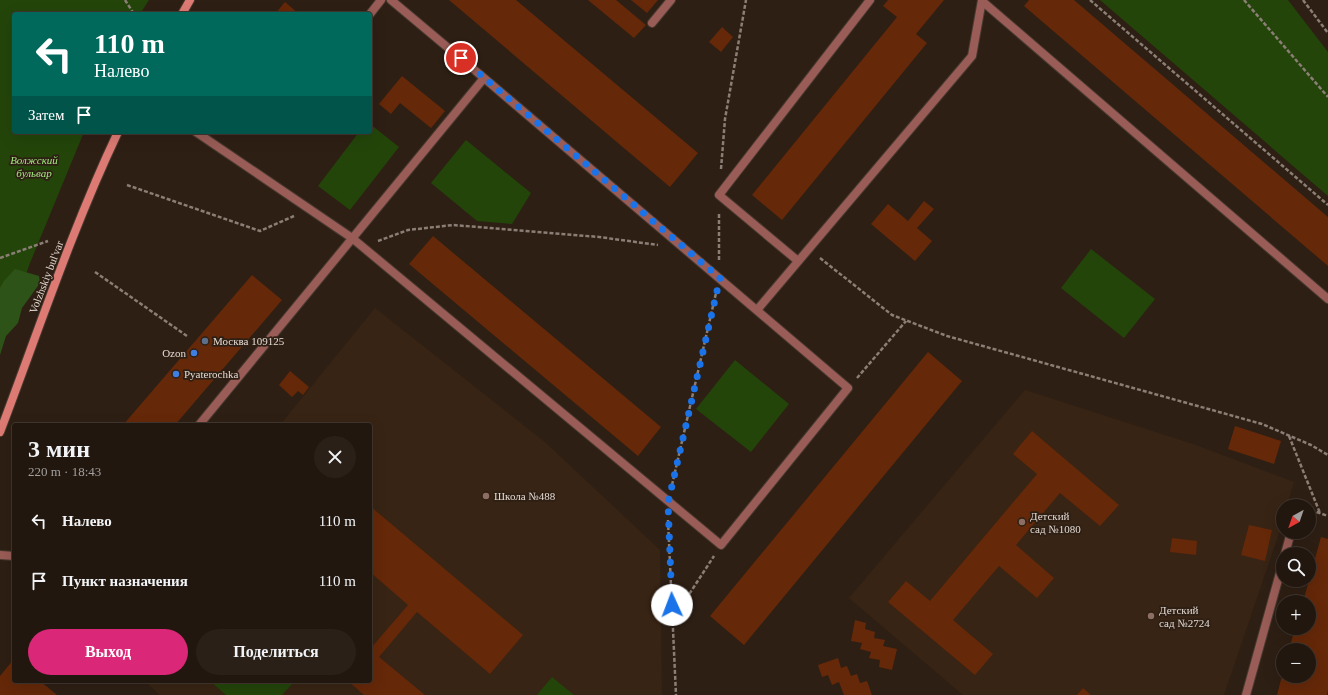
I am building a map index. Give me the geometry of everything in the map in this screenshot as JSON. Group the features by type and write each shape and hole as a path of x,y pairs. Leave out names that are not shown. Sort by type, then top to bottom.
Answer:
{"main road":[{"path":"183,12 190,0"},
{"name":"Volzhskiy bul'var","path":"0,432 69,248 93,188 117,134"}],"lane":[{"path":"372,12 381,0"},
{"path":"199,134 352,238 721,545 848,388 392,0"},
{"path":"652,23 671,0"},
{"path":"798,261 719,196 870,0"},
{"path":"757,310 972,56 982,0"},
{"path":"982,0 1328,299"},
{"path":"201,423 484,78"},
{"path":"0,555 12,556"},
{"path":"1246,695 1276,587"}],"path":[{"path":"125,0 133,12"},
{"path":"676,695 668,502 720,278 719,196 725,119 746,0"},
{"path":"1090,0 1328,204"},
{"path":"1244,0 1328,97"},
{"path":"1303,0 1328,33"},
{"path":"127,185 260,231 310,210"},
{"path":"363,247 408,230 453,225 599,238 684,248"},
{"path":"0,258 48,241"},
{"path":"808,248 892,315 906,321 947,336 1262,424 1311,445 1328,456"},
{"path":"95,272 187,336"},
{"path":"848,388 906,321"},
{"path":"1289,436 1320,513"},
{"path":"1316,512 1328,516"},
{"path":"673,620 721,545"}],"shaded area":[{"name":"Школа №488","path":"375,308 546,443 660,550 662,695 160,695 146,683 372,683 372,423 282,423"},
{"path":"1025,390 1196,445 1294,482 1289,499 1276,499 1277,539 1224,695 963,695 849,598"}],"green space":[{"name":"Волжский бульвар","path":"0,0 149,0 141,12 12,12 12,134 83,134 30,263 0,348"},
{"path":"1100,0 1288,0 1328,52 1328,196"},
{"path":"372,126 399,147 350,210 318,186 357,134 372,134"},
{"path":"466,140 531,193 512,224 477,221 431,183"},
{"path":"1091,249 1155,299 1124,338 1061,288"},
{"path":"15,269 39,276 40,283 22,308 18,323 6,336 0,355 0,288"},
{"path":"735,360 789,404 751,452 696,409"},
{"path":"552,677 574,695 537,695"},
{"path":"212,683 293,683 282,695 226,695"}],"building":[{"path":"449,0 516,0 698,153 670,187"},
{"path":"588,0 616,0 646,25 634,38"},
{"path":"631,0 658,0 647,13"},
{"path":"888,0 944,0 916,34 927,43 782,220 752,195 897,17 883,6"},
{"path":"1029,0 1074,0 1328,217 1328,266 1024,6"},
{"path":"285,2 297,12 277,12"},
{"path":"722,27 733,37 721,52 709,42"},
{"path":"402,76 445,111 431,128 400,103 391,114 379,104"},
{"path":"924,201 934,209 917,228 932,241 915,261 871,224 888,204 908,221"},
{"path":"433,236 661,427 638,456 409,264"},
{"path":"252,275 282,300 177,423 125,423"},
{"path":"928,352 962,381 744,645 710,616"},
{"path":"290,371 309,387 303,395 298,391 292,397 279,385"},
{"path":"1235,426 1281,441 1274,464 1228,449"},
{"path":"1032,431 1119,505 1100,526 1060,493 1016,545 1054,578 1037,598 999,566 953,620 993,654 975,675 888,602 906,581 930,601 1037,474 1013,454"},
{"path":"372,508 523,635 490,674 417,612 379,657 425,695 364,695 350,683 372,683 372,647 408,605 372,574"},
{"path":"1249,525 1272,530 1265,561 1241,555"},
{"path":"1321,537 1328,539 1327,695 1277,695 1280,683 1316,683 1316,643 1291,643 1293,635 1316,635 1316,595 1305,595 1307,587 1316,587 1316,555"},
{"path":"1172,538 1197,541 1196,555 1170,552"},
{"path":"855,620 866,623 865,629 875,632 874,638 885,640 883,646 897,649 892,670 879,667 880,660 869,658 871,652 860,649 862,643 851,641"},
{"path":"838,658 841,668 847,666 851,676 857,674 860,683 867,681 872,695 844,695 839,682 832,685 828,675 822,677 818,665"},
{"path":"12,661 12,683 42,683 57,695 0,695 0,676"},
{"path":"1083,688 1091,695 1077,695"}],"place":[{"name":"Москва 109125","path":"205,341"},
{"name":"Ozon","path":"194,353"},
{"name":"Pyaterochka","path":"176,374"},
{"name":"Школа №488","path":"486,496"},
{"name":"Детский сад №1080","path":"1022,522"},
{"name":"Детский сад №2724","path":"1151,616"}],"route":[{"path":"461,58 720,278 668,503 672,605"}]}
